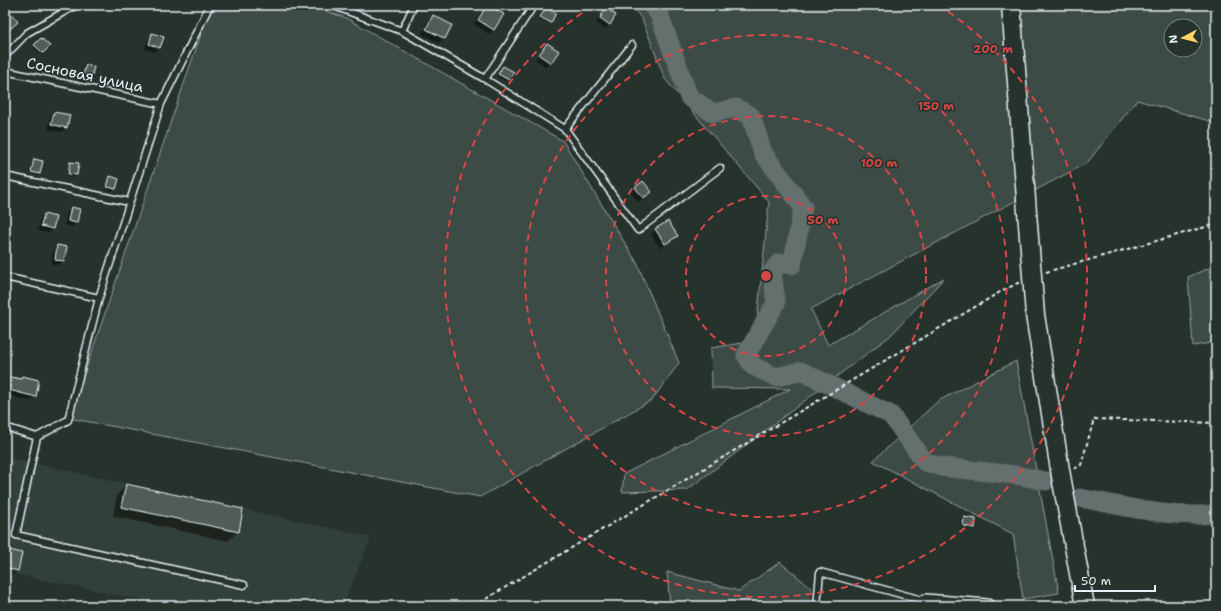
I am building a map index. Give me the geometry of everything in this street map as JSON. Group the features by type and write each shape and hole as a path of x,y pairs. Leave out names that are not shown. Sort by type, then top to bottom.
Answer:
{"street":[{"path":"1011,5 1035,315 1061,476 1085,606"},
{"path":"926,603 987,606"}],"lane":[{"name":"Сосновая улица","path":"5,56 27,33 76,5"},
{"path":"5,427 38,437 68,420 99,298 160,104 210,5"},
{"path":"331,5 402,31 485,79 565,129 638,230 720,168"},
{"path":"402,31 414,5"},
{"path":"485,79 534,5"},
{"path":"565,129 632,45"},
{"name":"Сосновая улица","path":"5,71 160,104"},
{"path":"5,176 129,202"},
{"path":"5,277 99,298"},
{"path":"38,437 16,536 244,585"},
{"path":"817,606 820,572 926,603"}],"path":[{"path":"474,606 1000,292 1032,276 1216,224"},
{"path":"1061,476 1082,465 1094,419 1216,423"}],"shaded area":[{"path":"211,5 309,5 346,18 563,141 637,263 679,363 652,400 480,497 69,418"},
{"path":"631,5 1216,5 1216,123 1137,100 1087,163 811,309 828,345 944,278 890,336 687,490 622,492 624,474 790,389 712,388 711,348 755,341 769,202 665,79 642,19"},
{"path":"1216,265 1216,342 1193,346 1188,277"},
{"path":"1016,361 1059,593 1023,599 1013,534 873,461 938,401"},
{"path":"5,457 371,537 343,606 172,606 5,572"},
{"path":"780,562 811,588 810,606 670,605 667,572 739,591"}],"building":[{"path":"487,5 504,14 494,30 478,20"},
{"path":"5,6 18,22 10,29 5,24"},
{"path":"546,8 556,13 551,23 540,17"},
{"path":"606,8 616,15 610,25 600,18"},
{"path":"433,15 452,25 445,39 426,29"},
{"path":"152,33 164,37 160,48 149,44"},
{"path":"41,38 50,46 43,53 34,45"},
{"path":"547,43 559,51 551,63 539,55"},
{"path":"86,65 94,67 90,82 81,79"},
{"path":"503,66 514,72 509,80 498,74"},
{"path":"54,112 70,115 67,128 51,124"},
{"path":"34,159 43,161 40,174 31,172"},
{"path":"70,162 79,163 77,175 68,174"},
{"path":"110,176 119,179 116,189 107,187"},
{"path":"643,181 652,192 643,198 635,187"},
{"path":"71,207 80,209 77,223 68,221"},
{"path":"44,214 56,217 53,229 41,226"},
{"path":"668,221 678,236 665,244 655,229"},
{"path":"57,245 67,247 64,261 55,260"},
{"path":"5,376 21,379 22,376 39,380 36,397 5,389"},
{"path":"126,484 243,509 239,532 121,507"},
{"path":"964,517 976,519 975,528 963,526"},
{"path":"5,549 22,553 18,571 5,568"}],"waterway":[{"path":"651,5 659,14 689,97 713,113 736,108 751,116 763,153 803,207 792,265 779,263 772,272 776,303 746,355 753,366 776,377 801,371 891,415 925,462 942,467 1015,475 1046,481"},
{"path":"1080,498 1148,511 1182,515 1216,514"}]}
